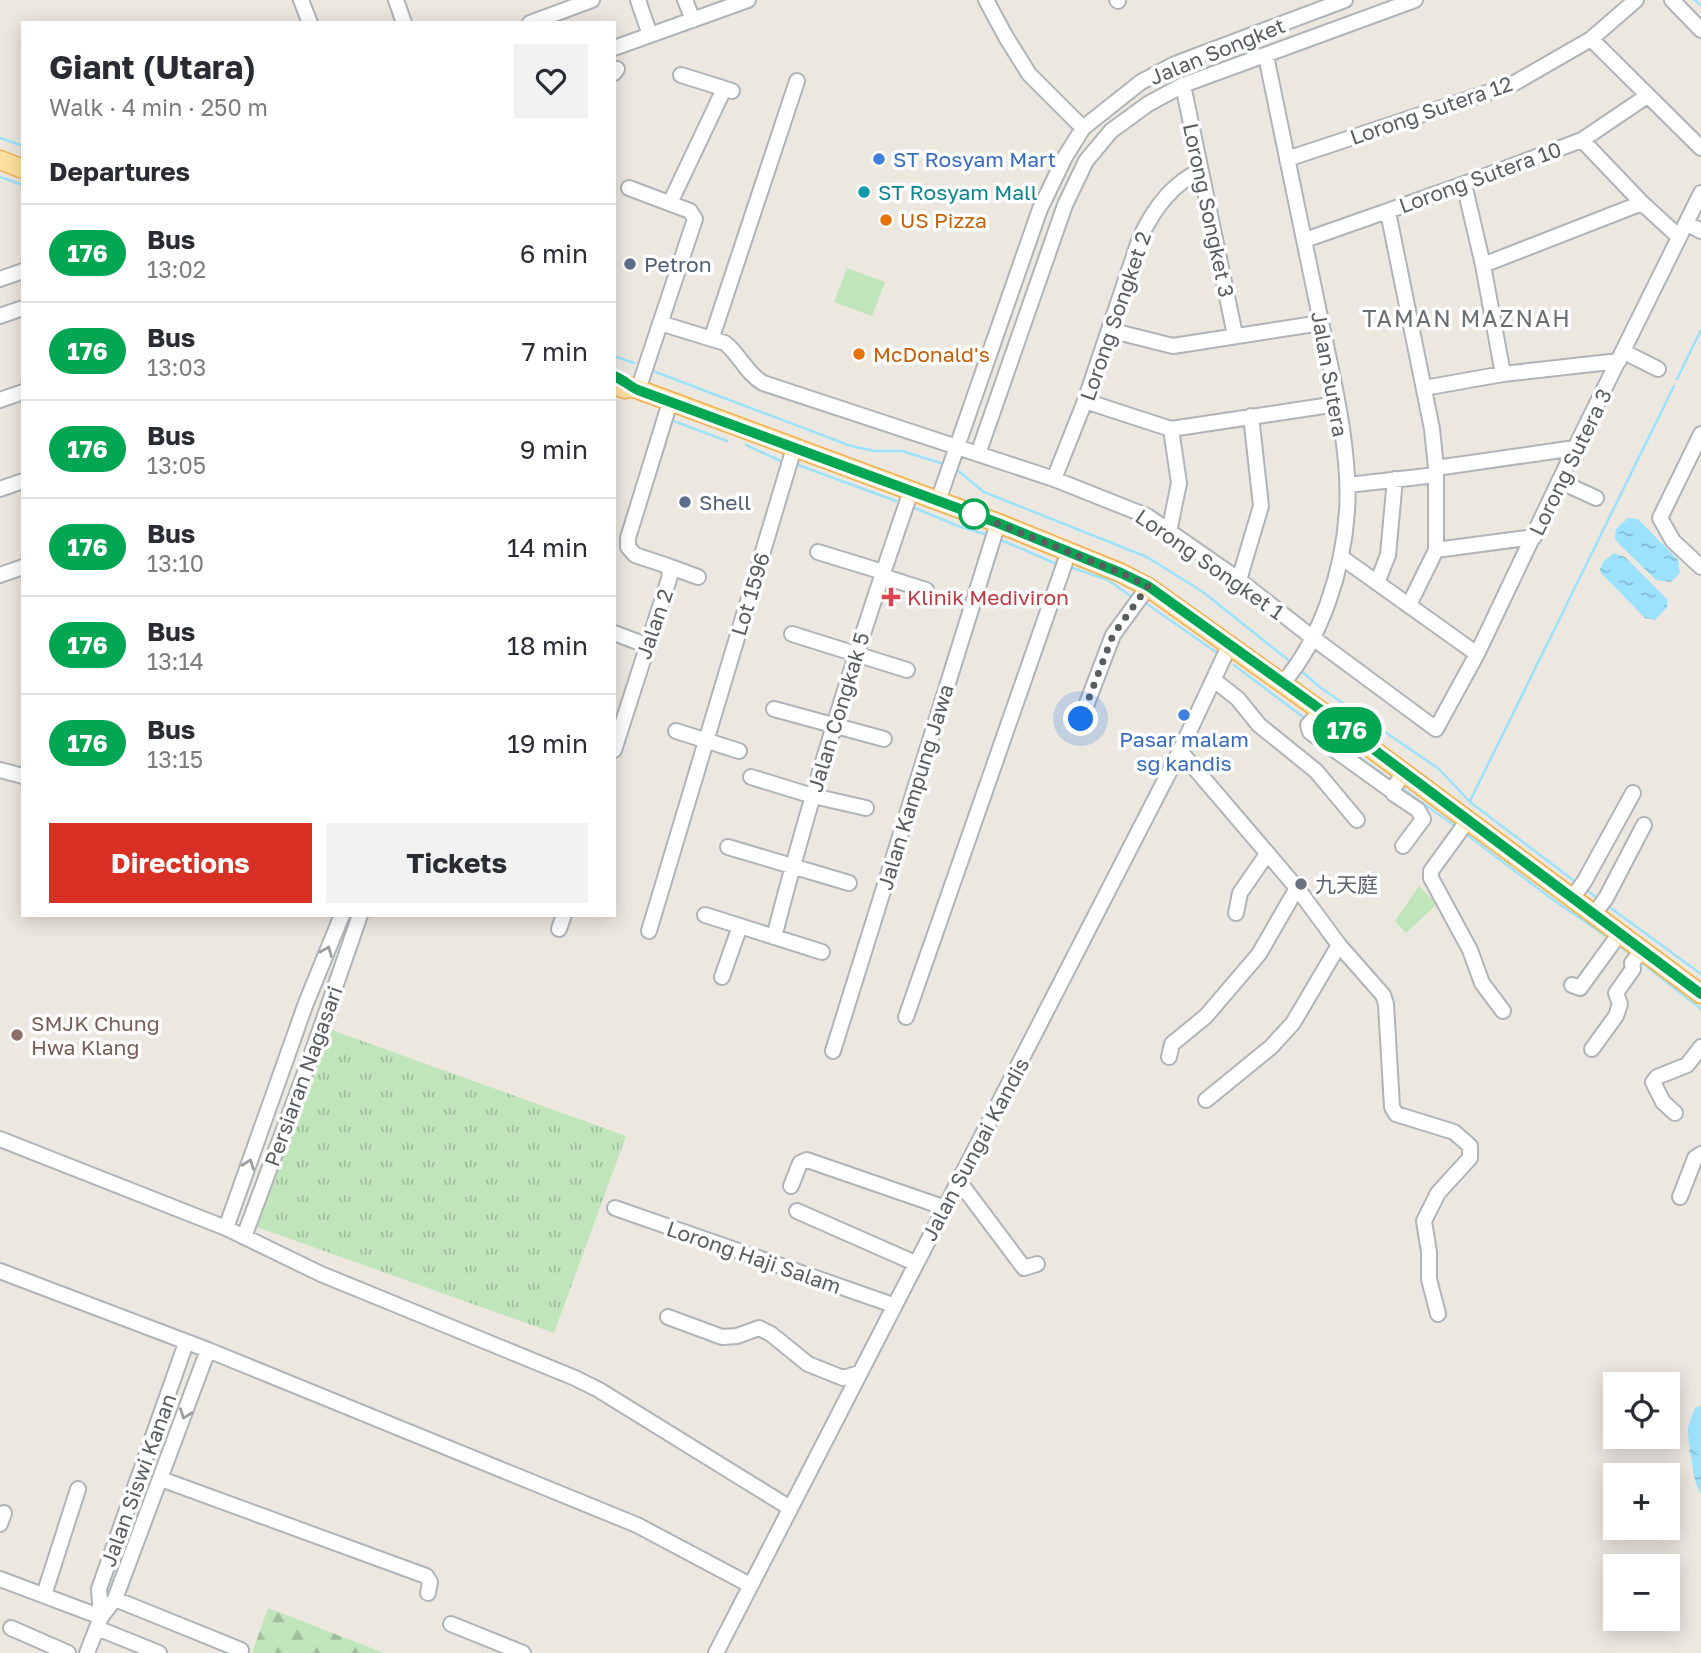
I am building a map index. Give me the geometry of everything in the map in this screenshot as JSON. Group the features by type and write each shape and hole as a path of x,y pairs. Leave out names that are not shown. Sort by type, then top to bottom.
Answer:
{"main road":[{"path":"0,160 21,168"},
{"path":"616,377 627,381 628,388 998,523 1148,586 1230,644 1292,672 1313,718 1397,783 1462,827 1579,889 1601,905 1616,939 1701,994"}],"street":[{"path":"301,0 306,21"},
{"path":"396,0 403,21"},
{"path":"535,21 592,0"},
{"path":"638,0 648,29"},
{"path":"685,0 693,20"},
{"path":"616,47 648,29 693,20 748,0"},
{"path":"986,0 1029,74 1083,128"},
{"name":"Jalan Songket","path":"939,501 1040,209 1065,157 1083,128 1141,82 1175,64 1345,0"},
{"name":"Jalan Songket","path":"978,454 1065,205 1086,160 1111,131 1148,104 1183,85 1415,0"},
{"name":"Lorong Sutera 12","path":"1287,159 1511,85 1591,39 1636,0"},
{"path":"1672,0 1701,30"},
{"path":"1591,39 1701,148"},
{"name":"Jalan Sutera","path":"1266,56 1337,404 1348,485 1341,557 1313,638 1292,672"},
{"path":"670,203 729,90 681,75"},
{"path":"660,323 712,337 797,81"},
{"name":"Lorong Songket 3","path":"1183,85 1235,335"},
{"name":"Lorong Sutera 10","path":"1305,240 1582,140 1647,96"},
{"path":"1582,140 1642,203 1679,237"},
{"name":"Lorong Songket 2","path":"1054,479 1086,401 1150,217 1185,177 1200,171"},
{"path":"1464,184 1483,265 1503,374"},
{"path":"628,388 660,323 695,222 690,211 629,188"},
{"name":"Lorong Sutera 3","path":"1436,729 1477,654 1701,193"},
{"path":"1483,265 1642,203"},
{"path":"1388,212 1424,388 1436,471 1436,550 1409,605"},
{"path":"1686,223 1701,230"},
{"path":"0,279 21,272"},
{"path":"0,316 21,309"},
{"path":"1109,330 1172,346 1321,323"},
{"name":"Lorong Songket 1","path":"712,337 733,349 752,376 763,383 956,452 978,454 1054,479 1147,516 1239,580 1436,729"},
{"path":"1424,388 1622,356 1658,369"},
{"path":"0,400 21,393"},
{"path":"1086,401 1171,429 1337,404"},
{"name":"Jalan 2","path":"618,720 670,576 668,566 635,555 628,547 636,511 670,402"},
{"path":"1239,580 1261,506 1251,416"},
{"path":"1169,531 1179,483 1171,429"},
{"path":"1701,434 1660,518 1673,541 1701,567"},
{"name":"Lot 1596","path":"649,931 794,448"},
{"path":"1348,485 1395,480 1575,448"},
{"path":"1377,583 1388,555 1395,480"},
{"path":"1559,481 1596,498"},
{"path":"0,489 21,482"},
{"name":"Jalan Congkak 5","path":"774,936 855,653 911,491"},
{"name":"Jalan Kampung Jawa","path":"833,1051 998,523"},
{"path":"1436,550 1534,537"},
{"path":"906,1017 1069,551"},
{"path":"818,552 926,590"},
{"path":"1341,557 1477,654"},
{"path":"668,566 698,577"},
{"path":"0,575 21,568"},
{"path":"1081,719 1113,635 1148,586"},
{"path":"616,634 646,645"},
{"path":"792,634 906,670"},
{"name":"Jalan Sungai Kandis","path":"716,1653 943,1207 992,1119 1180,751 1230,644"},
{"path":"1214,680 1238,699 1259,725 1316,771 1357,820"},
{"path":"774,709 884,739"},
{"path":"1313,718 1307,729 1317,739 1397,783 1394,794 1418,810 1423,819 1403,846"},
{"path":"676,731 739,751"},
{"path":"1180,751 1297,888 1339,945 1383,995 1386,1004 1392,1107 1396,1114 1454,1132 1470,1146 1471,1158 1438,1193 1424,1221 1429,1252 1429,1279 1438,1314"},
{"path":"0,769 21,775"},
{"path":"751,777 813,796 866,808"},
{"path":"1579,889 1633,793"},
{"path":"1601,905 1644,825"},
{"path":"1462,827 1431,871 1430,878 1470,950 1482,983 1503,1011"},
{"path":"727,848 849,883"},
{"path":"1236,913 1240,893 1267,854"},
{"path":"1169,1057 1172,1045 1206,1016 1259,954 1297,888"},
{"path":"705,915 822,952"},
{"name":"Persiaran Nagasari","path":"226,1228 306,1003 341,917"},
{"name":"Persiaran Nagasari","path":"244,1237 359,917"},
{"path":"722,977 740,926"},
{"path":"1572,985 1580,988 1616,939"},
{"path":"1206,1100 1271,1047 1293,1023 1339,945"},
{"path":"1591,1049 1616,1016 1620,1004 1616,993 1633,969 1632,963 1638,955"},
{"path":"1675,1113 1663,1102 1653,1082 1657,1077 1687,1065 1701,1047"},
{"path":"1691,1061 1701,1072"},
{"path":"0,1139 226,1228 321,1274 599,1390 790,1508"},
{"path":"1680,1198 1695,1158 1701,1154"},
{"path":"791,1186 800,1163 807,1160 943,1207"},
{"path":"958,1180 1024,1268 1037,1264"},
{"path":"234,1205 236,1216 241,1219 254,1210"},
{"name":"Lorong Haji Salam","path":"615,1208 894,1305"},
{"path":"797,1212 915,1263"},
{"path":"0,1271 208,1350 637,1525 750,1585"},
{"path":"668,1317 722,1337 737,1336 759,1328 771,1334 808,1364 843,1378 859,1373"},
{"name":"Jalan Siswi Kanan","path":"99,1623 99,1589 186,1343"},
{"name":"Jalan Siswi Kanan","path":"87,1653 99,1623 115,1599 208,1350"},
{"path":"176,1372 184,1363 191,1361 195,1366 197,1381"},
{"path":"161,1479 426,1576 430,1582 428,1593"},
{"path":"44,1595 78,1489"},
{"path":"0,1579 44,1595 159,1653"},
{"path":"115,1599 241,1650"},
{"path":"451,1624 523,1653"},
{"path":"11,1628 68,1653"}],"green space":[{"path":"847,268 885,282 872,316 834,302"},
{"path":"1419,886 1437,904 1406,933 1395,921"},
{"path":"329,1029 626,1136 554,1333 257,1227"},
{"path":"268,1608 384,1653 252,1653"}],"water":[{"path":"1628,518 1638,519 1678,560 1680,573 1671,582 1656,580 1618,543 1615,538 1616,529"},
{"path":"1614,553 1625,557 1667,599 1667,607 1655,620 1645,618 1601,573 1603,562"},
{"path":"1701,1442 1701,1494 1689,1449"}],"waterway":[{"path":"1695,0 1701,6"},
{"path":"0,138 21,145"},
{"path":"0,177 21,184"},
{"path":"1677,379 1701,330"},
{"path":"616,357 634,363"},
{"path":"653,371 851,446 875,451 902,451 947,465"},
{"path":"1470,801 1674,386"},
{"path":"671,420 727,441"},
{"path":"746,445 783,462"},
{"path":"798,465 896,501"},
{"path":"956,469 984,492 1147,557 1203,592 1292,663"},
{"path":"915,508 988,535"},
{"path":"1001,540 1059,565"},
{"path":"1073,568 1108,580 1133,598"},
{"path":"1147,604 1216,652"},
{"path":"1234,665 1307,720"},
{"path":"1300,670 1321,688 1439,769 1470,802 1577,883"},
{"path":"1315,726 1392,781"},
{"path":"1400,787 1458,828"},
{"path":"1466,834 1610,939"},
{"path":"1585,889 1600,900"},
{"path":"1608,906 1701,974"},
{"path":"1618,945 1633,956"},
{"path":"1641,962 1701,1009"},
{"path":"1701,1414 1696,1429 1697,1442 1701,1447"}],"bus line":[{"name":"176","path":"616,377 638,390 998,523 1148,586 1321,710 1701,994"}],"place":[{"name":"ST Rosyam Mart","path":"879,159"},
{"name":"ST Rosyam Mall","path":"864,192"},
{"name":"US Pizza","path":"886,220"},
{"name":"Petron","path":"630,264"},
{"name":"McDonald's","path":"859,354"},
{"name":"Shell","path":"685,502"},
{"name":"Klinik Mediviron","path":"891,597"},
{"name":"Pasar malam sg kandis","path":"1184,715"},
{"name":"九天庭","path":"1301,884"},
{"name":"SMJK Chung Hwa Klang","path":"17,1035"}],"district":[{"name":"TAMAN MAZNAH","path":"1467,318"}],"route":[{"path":"974,514 1069,551 1148,586 1113,635 1081,719"}]}
